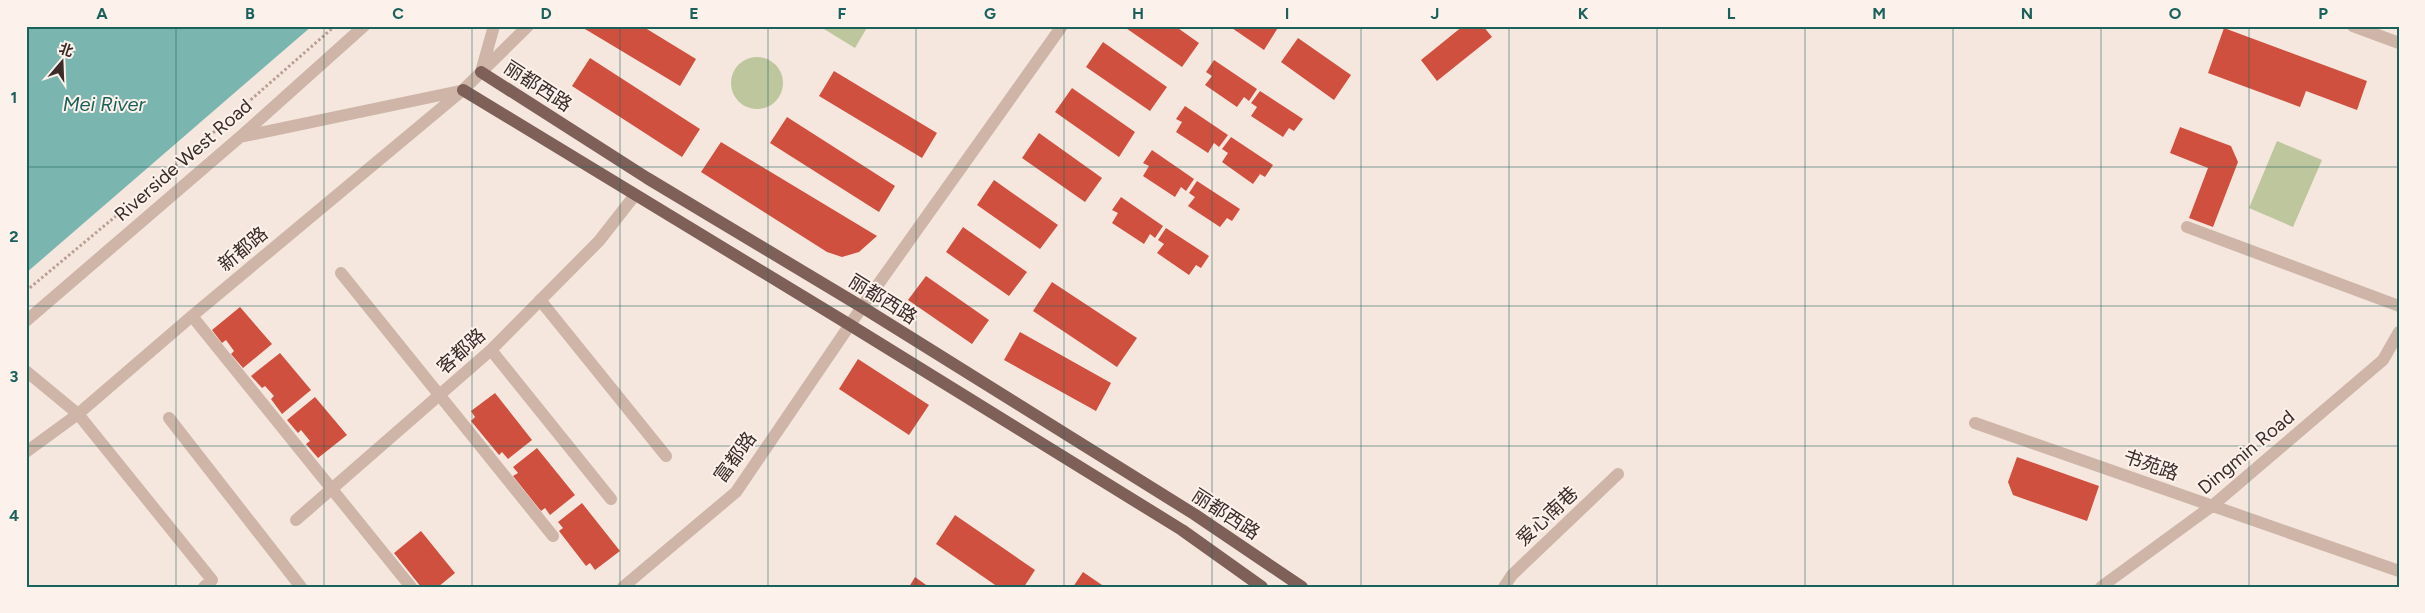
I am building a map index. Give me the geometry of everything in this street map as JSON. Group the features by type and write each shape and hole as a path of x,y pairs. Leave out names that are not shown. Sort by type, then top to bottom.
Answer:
{"main road":[{"name":"丽都西路","path":"481,72 647,178 862,307 1194,514 1302,587"},
{"name":"丽都西路","path":"463,90 850,325 1182,530 1262,587"}],"street":[{"name":"Riverside West Road","path":"26,320 240,137 364,26"},
{"name":"丽都西路","path":"481,72 494,26"},
{"name":"新都路","path":"26,452 78,414 192,316 463,90 528,26"},
{"name":"富都路","path":"623,587 736,492 862,307 1062,26"},
{"path":"2353,26 2399,43"},
{"path":"240,137 463,90"},
{"name":"客都路","path":"296,520 491,350 599,241 635,195"},
{"path":"2187,227 2399,306"},
{"path":"341,273 553,536"},
{"path":"540,300 666,456"},
{"path":"192,316 410,587"},
{"name":"Dingmin Road","path":"2102,587 2212,506 2394,351 2399,332"},
{"path":"491,350 611,499"},
{"path":"26,371 78,414 208,584"},
{"path":"169,418 301,587"},
{"name":"书苑路","path":"1975,423 2399,571"},
{"name":"爱心南巷","path":"1504,587 1512,574 1618,474"}],"path":[{"path":"26,291 158,181 335,26"}],"green space":[{"path":"819,26 868,26 855,48"},
{"path":"757,57 767,59 775,65 781,73 783,83 781,93 775,101 767,107 757,109 747,107 739,101 733,93 731,83 733,73 739,65 747,59"},
{"path":"2277,141 2322,160 2293,227 2249,208"}],"water":[{"name":"Mei River","path":"26,26 312,26 26,273"}],"building":[{"path":"587,26 642,26 696,59 680,86 585,29"},
{"path":"1123,26 1175,26 1199,43 1182,67"},
{"path":"1229,26 1279,26 1264,50"},
{"path":"1463,26 1483,26 1492,37 1437,81 1421,60"},
{"path":"2224,28 2367,81 2357,110 2306,91 2300,107 2208,73"},
{"path":"1298,38 1351,75 1334,100 1281,62"},
{"path":"1103,42 1167,87 1150,111 1086,67"},
{"path":"590,58 700,129 682,157 572,86"},
{"path":"1214,60 1257,89 1249,101 1244,97 1237,107 1205,85 1212,76 1206,72"},
{"path":"834,71 937,133 922,158 819,96"},
{"path":"1072,88 1135,132 1119,157 1055,112"},
{"path":"1260,91 1303,119 1294,131 1289,128 1283,137 1251,116 1257,107 1251,103"},
{"path":"1185,106 1228,135 1219,147 1214,143 1208,153 1176,132 1182,122 1176,119"},
{"path":"787,117 895,186 879,212 770,143"},
{"path":"2180,127 2231,146 2238,162 2213,227 2189,218 2208,168 2170,153"},
{"path":"1039,133 1102,178 1085,202 1022,158"},
{"path":"1231,137 1273,165 1265,177 1260,174 1253,184 1222,162 1228,153 1222,149"},
{"path":"721,142 877,236 859,252 842,257 827,252 701,172"},
{"path":"1152,150 1194,179 1186,191 1181,187 1175,197 1143,176 1149,166 1143,163"},
{"path":"994,180 1058,225 1040,249 977,205"},
{"path":"1197,181 1240,209 1232,221 1227,218 1220,227 1188,206 1195,197 1189,193"},
{"path":"1121,197 1163,226 1155,238 1150,234 1144,244 1112,223 1118,213 1112,210"},
{"path":"963,227 1027,272 1009,296 946,252"},
{"path":"1166,228 1209,256 1201,268 1196,265 1189,275 1157,253 1164,244 1158,240"},
{"path":"926,276 989,320 972,344 908,300"},
{"path":"1052,282 1137,338 1117,367 1033,311"},
{"path":"240,307 272,344 243,368 231,354 234,351 226,340 222,343 212,330"},
{"path":"1020,332 1111,383 1096,411 1004,360"},
{"path":"280,353 311,390 282,414 271,399 274,396 265,386 262,388 251,376"},
{"path":"858,359 929,405 909,435 839,389"},
{"path":"495,393 532,440 508,459 502,452 499,455 471,421 475,417 471,411"},
{"path":"315,397 347,435 318,458 306,444 310,441 301,430 298,433 287,420"},
{"path":"537,448 575,495 550,515 545,508 541,511 513,476 518,473 513,467"},
{"path":"2017,457 2099,486 2087,521 2013,495 2008,482"},
{"path":"582,503 620,551 595,570 590,563 586,566 559,531 563,528 558,522"},
{"path":"955,515 1035,570 1024,587 998,587 936,544"},
{"path":"421,531 455,573 438,587 421,587 394,553"},
{"path":"1083,572 1105,587 1073,587"},
{"path":"915,577 929,587 909,587"}]}
